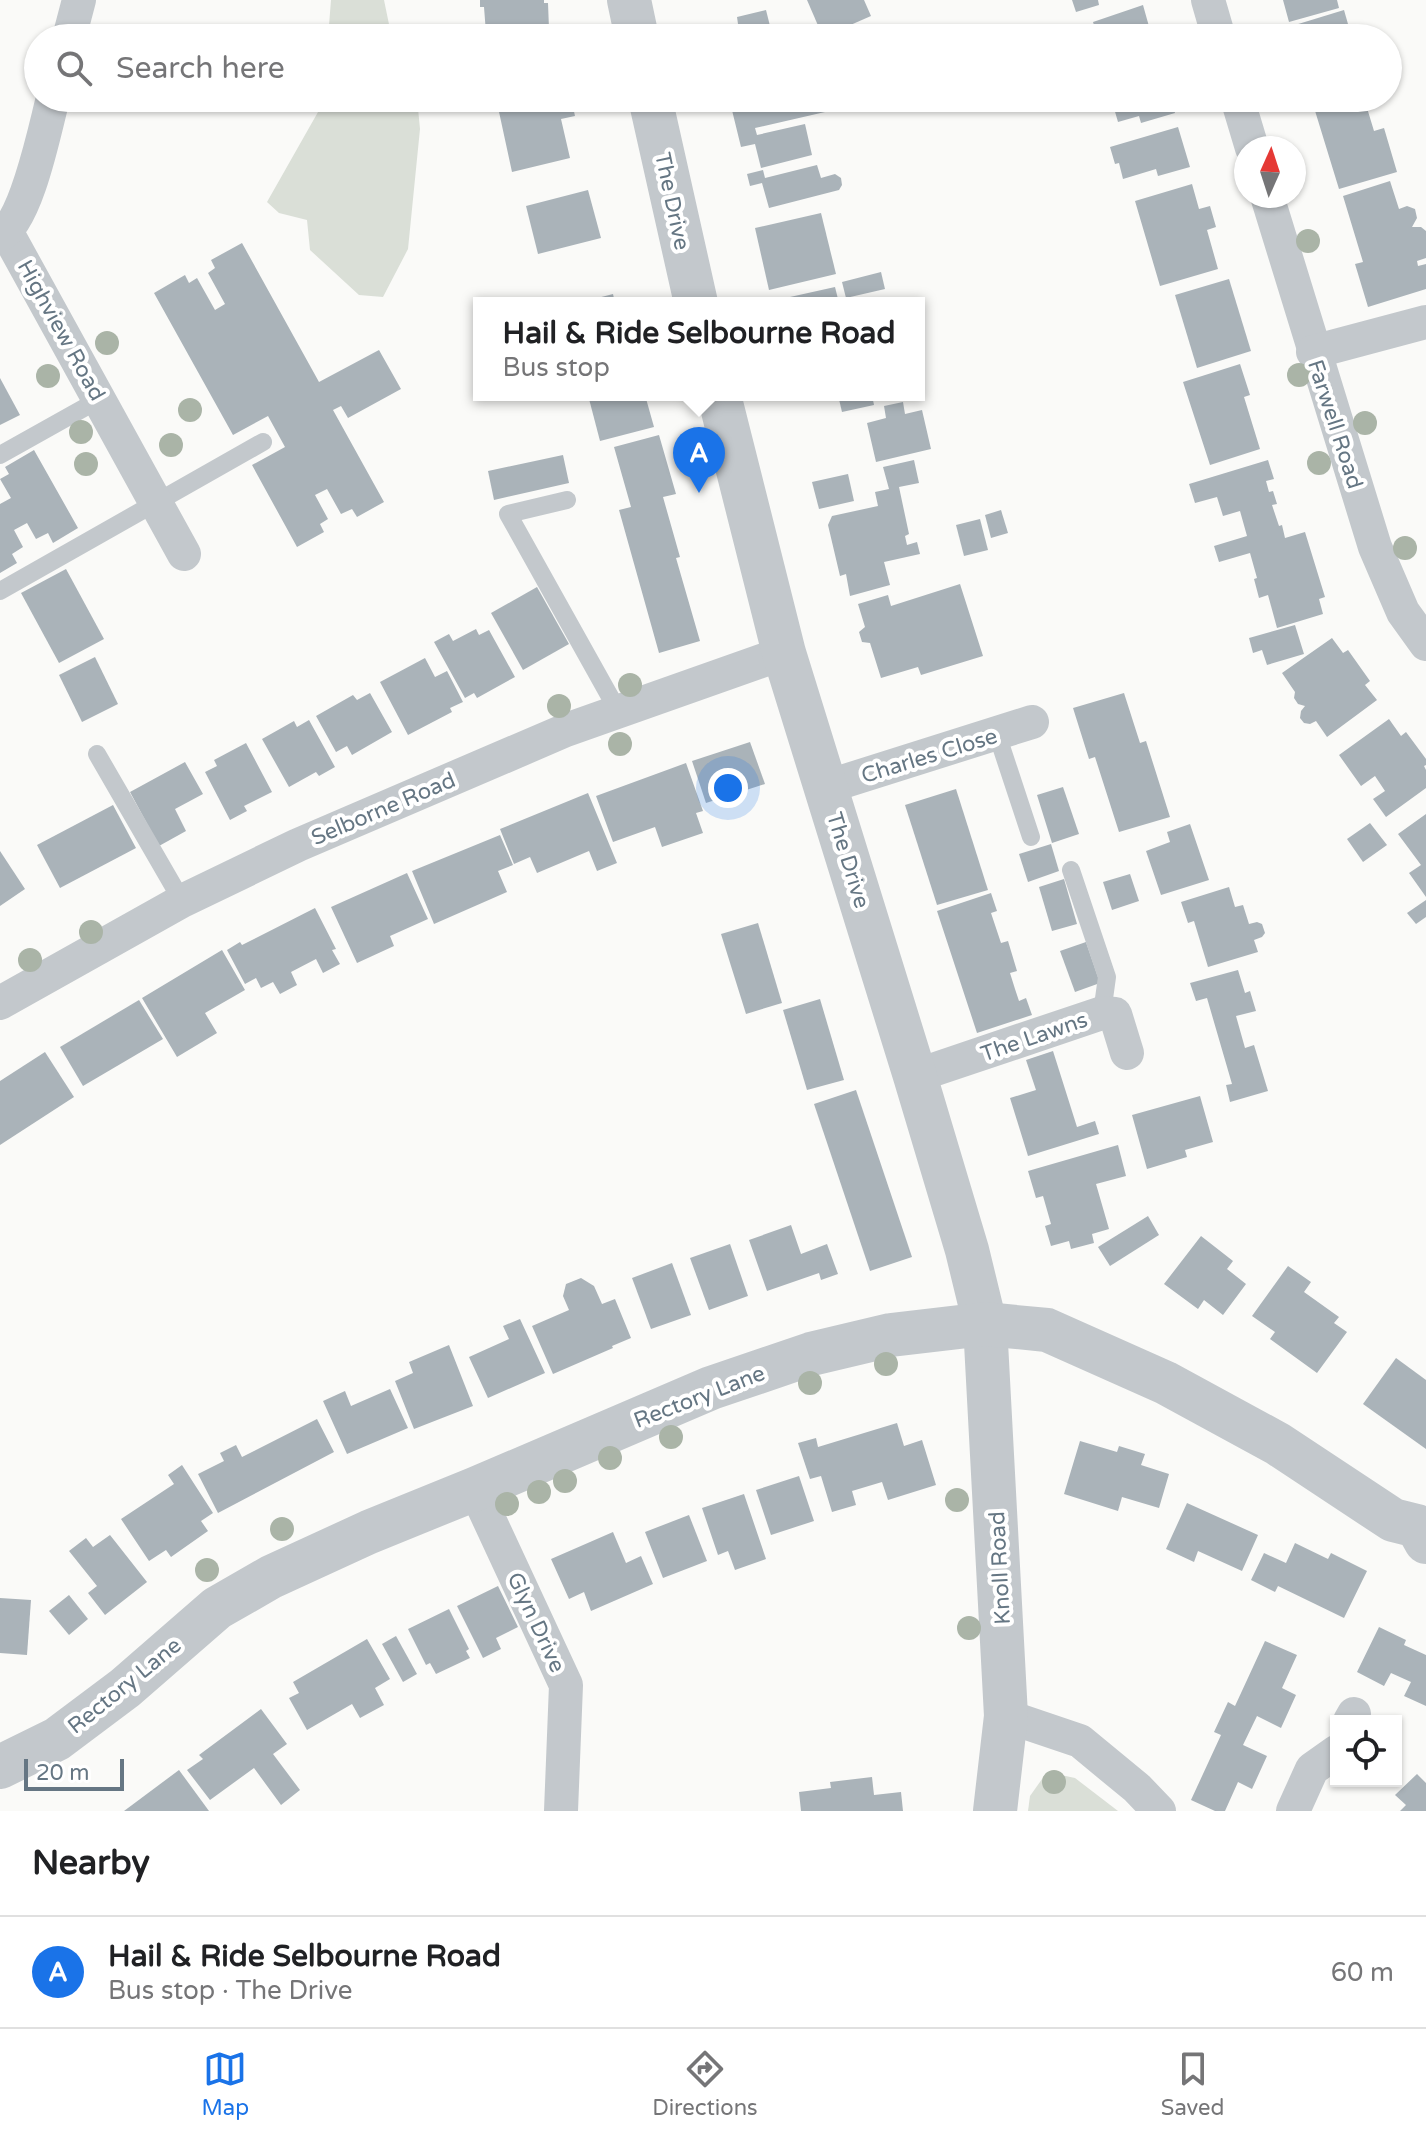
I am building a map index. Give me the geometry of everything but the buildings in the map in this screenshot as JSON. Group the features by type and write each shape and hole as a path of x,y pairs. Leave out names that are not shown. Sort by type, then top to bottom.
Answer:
{"street":[{"path":"73,24 79,0"},
{"path":"629,0 634,24"},
{"path":"1208,0 1215,24"},
{"name":"Highview Road","path":"49,112 19,213 3,233 100,399 184,554"},
{"name":"The Drive","path":"653,112 695,297"},
{"path":"1241,112 1248,136"},
{"name":"Farwell Road","path":"1271,208 1375,547 1403,612 1426,644"},
{"path":"1313,352 1426,322"},
{"name":"The Drive","path":"721,401 784,653 915,1076 967,1250 985,1324"},
{"name":"Selborne Road","path":"0,1003 182,901 298,845 566,730 784,653"},
{"name":"Charles Close","path":"826,787 1032,722"},
{"name":"The Lawns","path":"915,1076 1102,1013 1115,1014 1127,1053"},
{"name":"Rectory Lane","path":"0,1767 57,1739 125,1688 217,1608 271,1577 369,1532 711,1388 811,1354 891,1335 985,1324 1047,1330 1166,1383 1278,1444 1393,1520 1423,1530"},
{"name":"Knoll Road","path":"985,1324 1006,1716 995,1811"},
{"name":"Glyn Drive","path":"475,1489 566,1685 561,1811"},
{"path":"1006,1716 1080,1741 1137,1788 1159,1811"},
{"path":"1293,1811 1312,1769 1330,1756"}],"lane":[{"path":"0,455 100,399"},
{"path":"0,591 263,442"},
{"path":"567,500 508,514 618,711"},
{"path":"997,734 1031,837"},
{"path":"97,754 182,901"},
{"path":"1071,870 1107,977 1102,1013"}],"shaded area":[{"path":"331,0 384,0 389,24 329,24"},
{"path":"318,112 418,112 420,129 408,249 383,297 359,295 310,250 307,220 279,213 267,202"},
{"path":"1047,1772 1075,1778 1118,1811 1028,1811 1030,1796"}],"place":[{"name":"Hail & Ride Selbourne Road","path":"699,493"}]}
